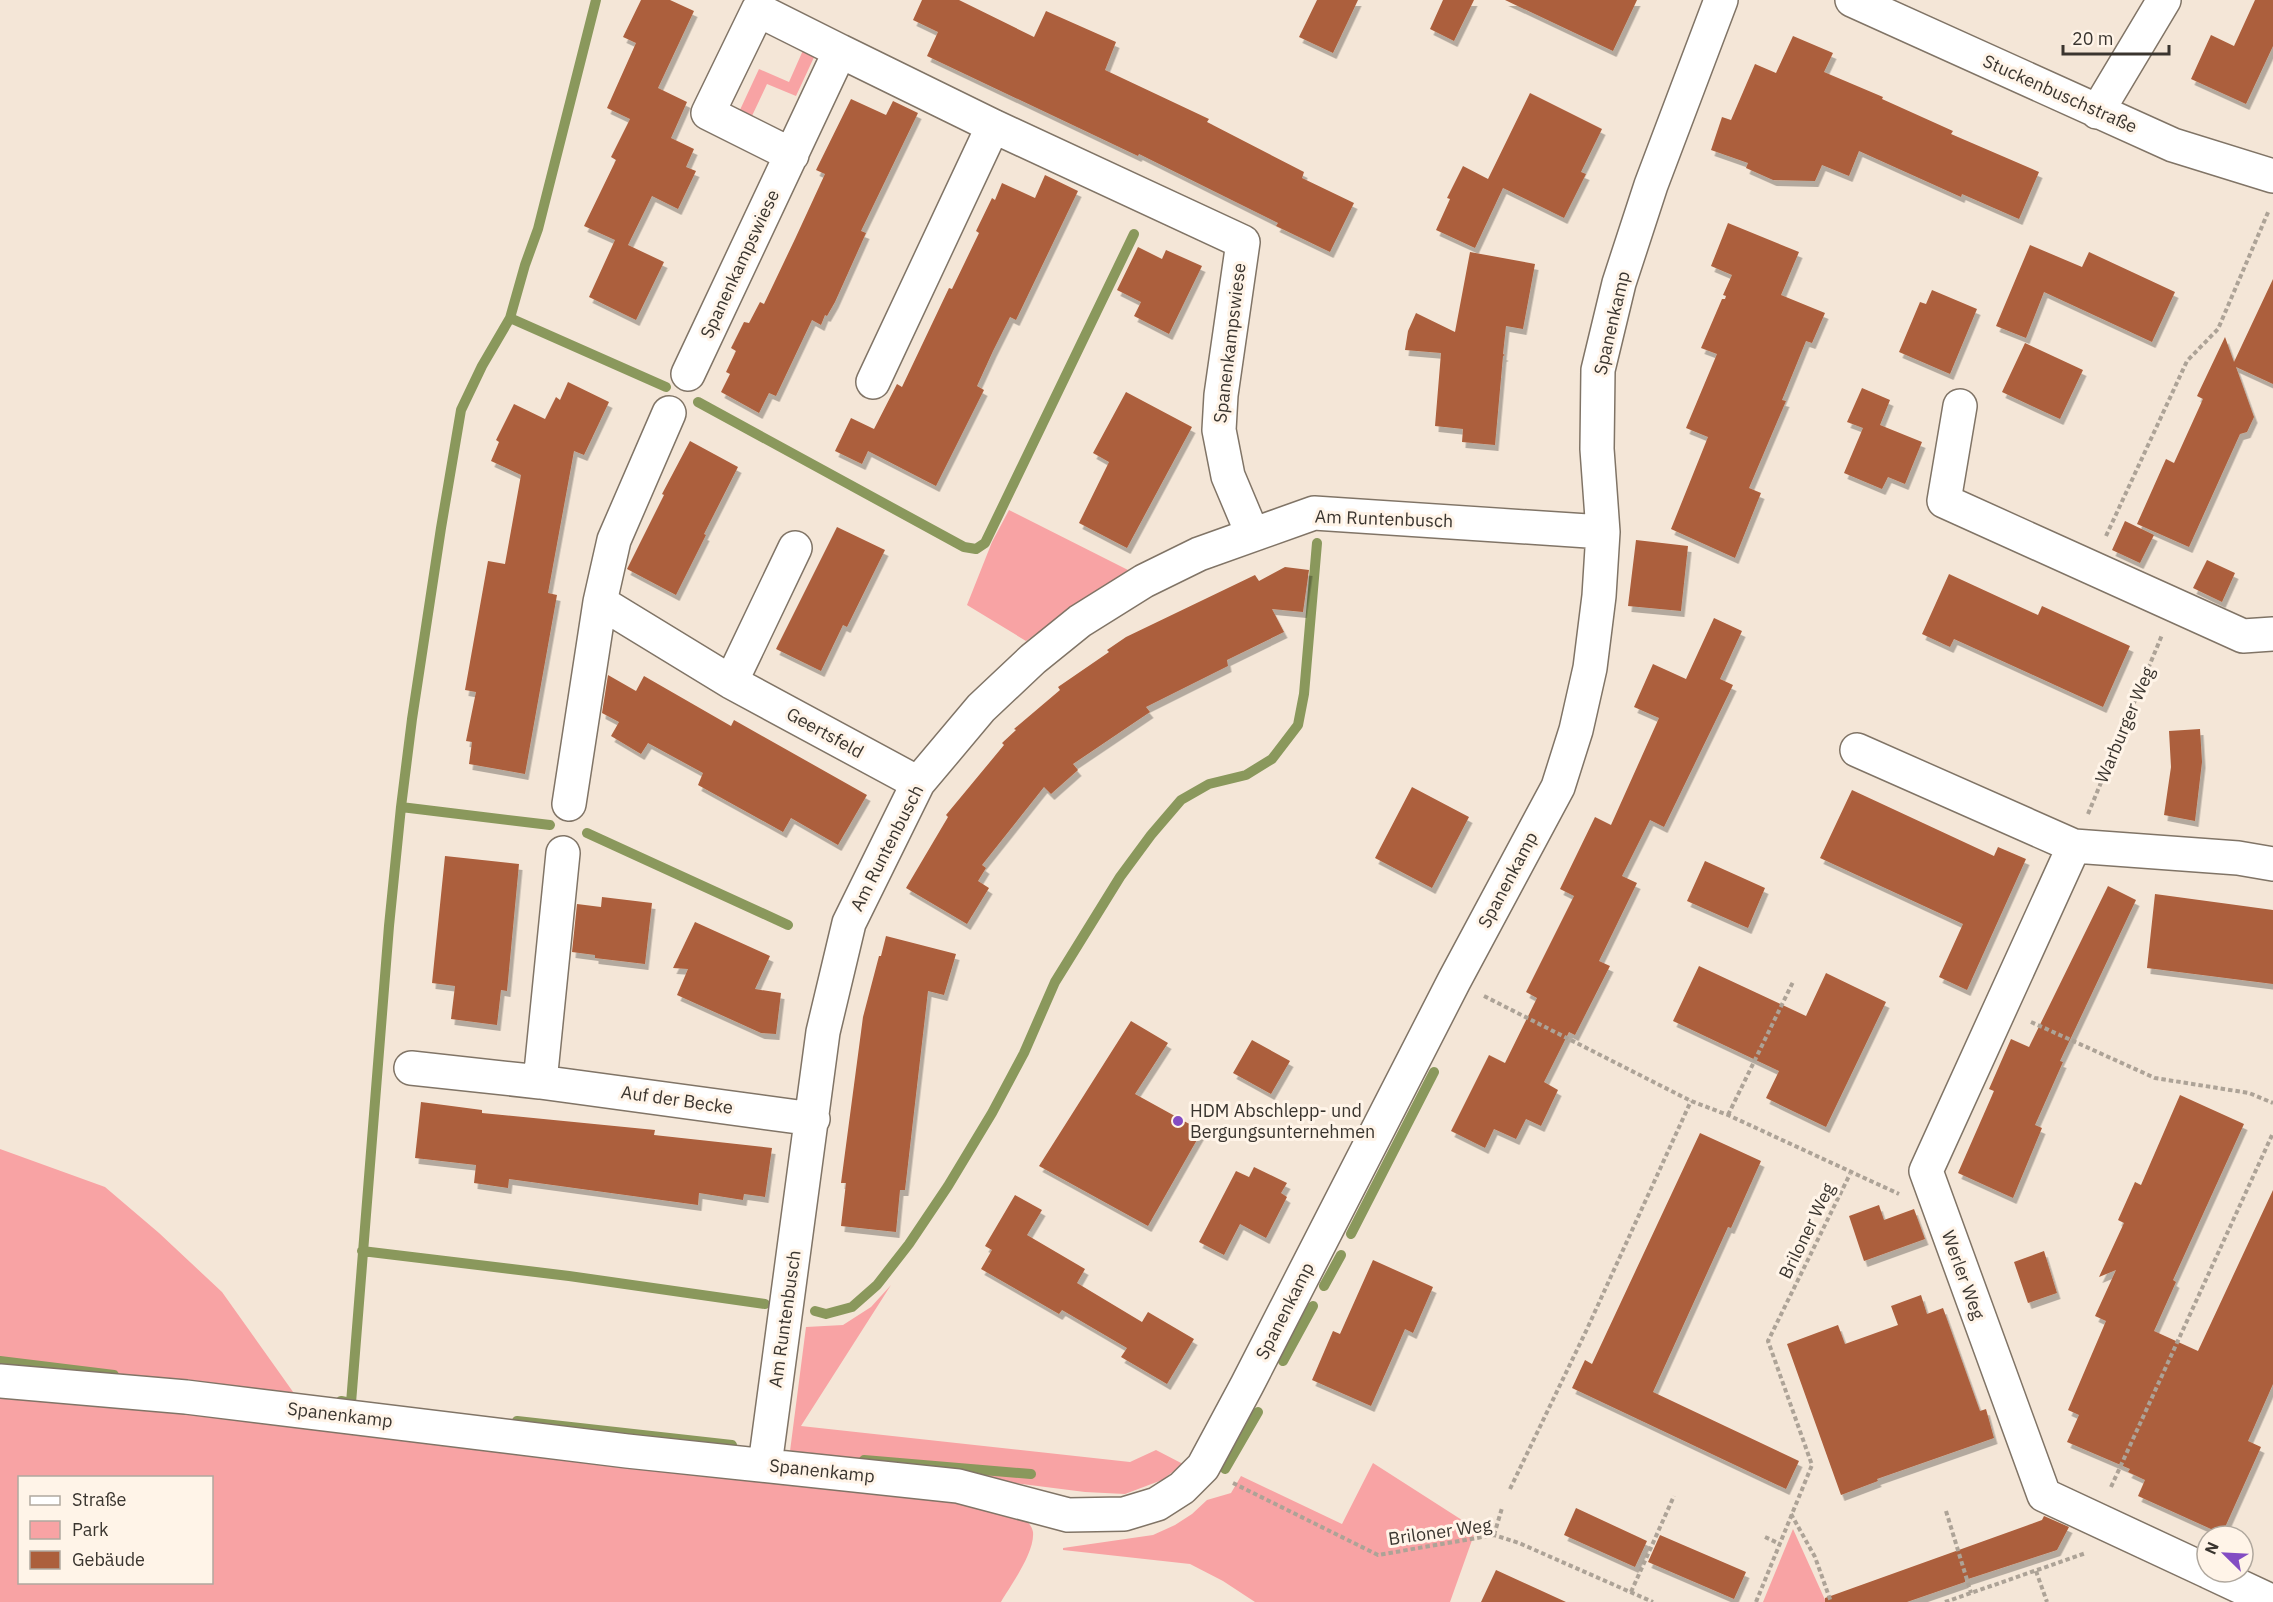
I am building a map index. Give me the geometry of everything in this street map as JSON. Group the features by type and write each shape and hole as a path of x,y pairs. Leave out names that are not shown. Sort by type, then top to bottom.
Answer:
{"street":[{"name":"Spanenkamp","path":"0,1381 186,1397 627,1451 958,1486 1068,1515 1124,1514 1157,1504 1182,1488 1203,1467 1247,1385 1454,981 1557,787 1576,730 1590,668 1599,597 1603,532 1597,449 1599,370 1619,283 1651,185 1721,0"},
{"name":"Stuckenbuschstraße","path":"1852,0 2173,145 2273,176"},
{"path":"2097,112 2163,0"},
{"name":"Spanenkampswiese","path":"792,155 708,113 747,5 993,126 1243,242 1221,395 1219,430 1228,476 1252,533"},
{"name":"Spanenkampswiese","path":"688,374 840,51"},
{"path":"873,382 993,126"},
{"path":"1960,405 1944,501 2243,636 2273,634"},
{"path":"568,804 600,602 614,540 669,412"},
{"name":"Am Runtenbusch","path":"752,1463 813,1119 823,1032 849,923 918,783 981,708 1033,658 1080,621 1144,581 1199,554 1252,533 1314,513 1603,532"},
{"path":"731,682 795,548"},
{"name":"Geertsfeld","path":"600,602 731,682 918,783"},
{"path":"1857,750 2073,846 2238,858 2273,864"},
{"name":"Werler Weg","path":"2073,846 1926,1171 2044,1495 2195,1566"},
{"path":"540,1082 563,853"},
{"name":"Auf der Becke","path":"411,1068 540,1082 813,1119"},
{"name":"Werler Weg","path":"2234,1584 2273,1602"}],"path":[{"path":"2092,567 2187,361 2218,329 2273,199"},
{"name":"Warburger Weg","path":"2073,846 2132,710 2174,603"},
{"name":"Briloner Weg","path":"1454,981 1691,1101 1728,1115 1896,1195 1932,1192"},
{"path":"1728,1115 1793,982"},
{"path":"2000,1006 2155,1078 2249,1093 2273,1103"},
{"path":"1510,1489 1587,1329 1691,1101"},
{"path":"2079,1556 2273,1133"},
{"name":"Briloner Weg","path":"1756,1602 1812,1465 1768,1341 1850,1174"},
{"name":"Briloner Weg","path":"1203,1467 1378,1555 1494,1535 1519,1543 1653,1602"},
{"path":"1631,1592 1674,1496"},
{"path":"1494,1535 1502,1508"},
{"path":"1946,1511 1971,1593"},
{"path":"1791,1514 1815,1557 1831,1602"},
{"path":"1765,1537 1780,1544"},
{"path":"1945,1602 2133,1537"},
{"path":"2036,1571 2047,1602"}],"green space":[{"path":"804,48 816,53 796,96 767,84 751,118 739,112 759,69 789,82"},
{"path":"1009,510 1128,570 1026,641 967,605 992,542"},
{"path":"0,1149 105,1187 159,1233 222,1292 318,1427 950,1498 1023,1516 1033,1532 1033,1540 1016,1578 1001,1602 0,1602"},
{"path":"891,1285 801,1426 1130,1462 1156,1450 1183,1464 1162,1480 1125,1494 1085,1492 935,1473 789,1459 806,1327 843,1325 871,1307"},
{"path":"1373,1463 1476,1529 1450,1602 1255,1602 1223,1581 1190,1564 1063,1550 1063,1548 1153,1535 1192,1514 1207,1500 1231,1493 1241,1476 1342,1524"},
{"path":"1793,1529 1826,1602 1763,1602"}],"building":[{"path":"641,0 670,0 694,11 658,88 687,102 671,138 694,149 686,167 696,171 678,209 652,196 628,245 664,262 636,320 589,297 615,240 584,226 616,160 611,157 630,119 607,108 636,43 623,37"},
{"path":"922,0 959,0 1034,37 1046,11 1116,42 1105,70 1209,119 1207,122 1304,172 1302,178 1354,203 1330,252 1276,226 1278,223 1139,154 1138,156 927,56 938,32 913,20"},
{"path":"1317,0 1358,0 1333,53 1299,37"},
{"path":"1443,0 1474,0 1454,41 1430,29"},
{"path":"1505,0 1637,0 1613,51"},
{"path":"2255,0 2273,0 2273,46 2246,104 2191,79 2211,35 2234,46"},
{"path":"1793,36 1833,53 1824,72 1883,97 1882,99 1953,131 1951,134 2039,172 2019,219 1962,194 1961,197 1859,151 1849,176 1822,165 1815,181 1773,180 1746,168 1748,163 1711,150 1722,117 1731,120 1755,64 1776,73"},
{"path":"1530,93 1602,129 1581,172 1586,174 1564,218 1503,188 1475,248 1436,230 1450,199 1447,198 1463,166 1488,179"},
{"path":"851,99 886,115 893,101 918,113 861,231 866,233 835,302 821,325 812,320 776,396 769,393 759,413 721,392 730,374 726,372 736,351 731,348 744,322 749,323 760,302 764,304 825,174 816,170"},
{"path":"1045,175 1078,191 1016,320 1010,317 993,351 977,386 984,390 936,486 868,451 862,464 835,451 851,418 874,429 897,384 902,387 949,288 952,289 979,233 976,231 992,198 995,200 1002,183 1035,198"},
{"path":"1728,223 1799,252 1781,295 1825,313 1812,343 1806,341 1782,400 1786,401 1749,488 1761,493 1735,558 1671,529 1708,437 1686,428 1717,354 1701,348 1722,299 1725,299 1726,296 1723,295 1732,275 1711,266"},
{"path":"2030,245 2082,267 2089,252 2175,292 2152,342 2044,292 2026,338 1996,326"},
{"path":"1138,247 1162,259 1166,250 1202,266 1169,334 1134,316 1141,302 1117,290"},
{"path":"1470,252 1535,264 1523,329 1506,326 1495,445 1462,442 1463,429 1435,426 1441,353 1405,350 1408,331 1416,313 1455,332"},
{"path":"2273,279 2273,384 2236,367 2254,417 2247,432 2240,434 2189,547 2137,524 2166,459 2174,463 2203,399 2197,396 2225,337 2234,362"},
{"path":"1932,290 1977,309 1950,374 1899,352 1920,302 1926,304"},
{"path":"2025,343 2083,370 2060,419 2002,392"},
{"path":"568,382 609,402 584,455 574,451 548,593 557,595 525,774 469,764 472,742 466,741 476,692 465,690 488,561 505,564 521,475 491,461 499,442 496,440 514,404 545,419 556,397 560,400"},
{"path":"1862,388 1890,400 1880,425 1922,442 1905,484 1888,477 1882,489 1844,473 1863,428 1847,422"},
{"path":"1126,392 1192,427 1127,548 1079,523 1109,462 1093,453"},
{"path":"690,441 738,467 676,595 627,569"},
{"path":"2125,521 2154,535 2140,563 2112,550"},
{"path":"837,527 885,550 847,627 843,625 821,671 776,649"},
{"path":"1636,540 1688,546 1681,611 1628,606"},
{"path":"2207,560 2235,573 2222,602 2193,588"},
{"path":"1285,567 1309,570 1303,612 1272,609 1284,632 1227,660 1228,666 1146,707 1150,712 1073,764 1078,770 1051,794 1044,787 982,865 986,868 978,881 989,888 967,924 906,888 948,817 946,815 1004,745 1002,743 1016,730 1014,729 1060,690 1058,687 1109,652 1107,650 1126,637 1255,575 1259,581"},
{"path":"1949,574 2038,615 2042,606 2130,646 2103,707 1954,639 1950,647 1922,634"},
{"path":"1714,618 1742,631 1720,679 1733,685 1664,827 1650,820 1622,876 1637,883 1599,961 1610,966 1575,1035 1569,1032 1544,1082 1558,1090 1541,1126 1526,1119 1516,1139 1494,1129 1485,1148 1451,1131 1489,1055 1505,1063 1537,998 1526,992 1574,896 1560,889 1595,817 1611,825 1659,718 1634,707 1653,664 1686,679"},
{"path":"608,675 636,691 644,676 731,726 734,720 867,795 838,845 791,818 783,832 698,785 703,773 648,743 641,754 611,736 619,722 602,713"},
{"path":"2200,729 2202,762 2195,821 2164,815 2171,767 2169,731"},
{"path":"1412,787 1469,817 1432,888 1375,858"},
{"path":"1852,790 1994,856 1998,847 2026,859 1967,990 1939,977 1963,924 1820,858"},
{"path":"445,856 519,864 507,991 501,990 497,1025 451,1019 455,986 432,983"},
{"path":"1705,861 1765,888 1748,928 1687,901"},
{"path":"2108,886 2136,900 2060,1061 2063,1062 2035,1125 2042,1128 2013,1198 1958,1173 1994,1091 1989,1089 2011,1039 2029,1047"},
{"path":"2155,894 2273,910 2273,984 2147,968"},
{"path":"602,897 652,903 645,964 595,958 595,955 572,952 577,904 601,907"},
{"path":"695,922 770,956 755,989 781,993 776,1034 761,1033 677,995 688,969 673,968"},
{"path":"886,936 956,954 944,995 928,991 905,1190 900,1190 896,1232 841,1226 846,1183 841,1183 863,1017"},
{"path":"1699,966 1806,1016 1826,973 1886,1002 1826,1127 1766,1098 1779,1071 1673,1021"},
{"path":"1131,1021 1168,1043 1135,1094 1202,1131 1148,1226 1039,1166"},
{"path":"1252,1040 1290,1061 1271,1094 1233,1073"},
{"path":"2180,1095 2244,1124 2173,1280 2176,1282 2154,1331 2198,1351 2273,1190 2273,1384 2248,1441 2261,1447 2226,1524 2200,1524 2138,1496 2145,1480 2128,1472 2130,1469 2067,1442 2079,1415 2068,1410 2106,1321 2095,1316 2116,1270 2099,1277 2124,1223 2118,1220 2135,1182 2141,1185"},
{"path":"421,1102 482,1110 482,1113 655,1130 654,1135 772,1148 765,1197 744,1194 743,1200 699,1193 698,1205 509,1179 508,1188 474,1183 476,1165 415,1158"},
{"path":"1700,1133 1761,1161 1731,1228 1728,1227 1653,1392 1799,1461 1786,1489 1572,1388 1585,1360 1592,1364"},
{"path":"1254,1167 1287,1183 1281,1193 1287,1197 1266,1238 1240,1224 1224,1255 1199,1242 1236,1171 1249,1177"},
{"path":"1015,1195 1042,1210 1027,1235 1085,1269 1077,1283 1142,1322 1148,1312 1194,1339 1167,1384 1121,1357 1127,1348 1062,1310 1059,1314 981,1269 992,1250 985,1246"},
{"path":"1879,1205 1884,1220 1914,1209 1925,1239 1864,1261 1849,1216"},
{"path":"2044,1251 2057,1293 2028,1303 2014,1262"},
{"path":"1373,1260 1433,1287 1413,1333 1405,1329 1371,1406 1312,1380 1333,1331 1340,1334"},
{"path":"1921,1295 1927,1314 1943,1308 1980,1411 1986,1409 1994,1438 1877,1479 1878,1481 1841,1495 1787,1344 1838,1325 1845,1344 1898,1325 1891,1306"},
{"path":"1576,1508 1647,1541 1635,1567 1564,1535"},
{"path":"2044,1516 2069,1527 2057,1550 1907,1602 1825,1602 1825,1598 2042,1520"},
{"path":"1660,1535 1746,1572 1734,1599 1648,1562"},
{"path":"1496,1570 1566,1602 1481,1602"}],"waterway":[{"path":"510,318 538,229 596,0"},
{"path":"698,402 964,547 976,549 985,543 1134,234"},
{"path":"341,1401 351,1403 389,926 401,807 412,719 461,410 482,366 510,318 666,387"},
{"path":"815,1311 826,1314 852,1307 877,1285 909,1244 948,1186 992,1113 1024,1053 1055,982 1120,877 1151,835 1181,800 1209,784 1246,775 1272,759 1298,725 1304,694 1317,543"},
{"path":"401,807 550,825"},
{"path":"587,833 788,925"},
{"path":"1351,1234 1434,1072"},
{"path":"362,1251 569,1276 765,1304"},
{"path":"1324,1286 1341,1255"},
{"path":"1283,1361 1313,1306"},
{"path":"0,1361 114,1375"},
{"path":"1225,1469 1258,1412"},
{"path":"517,1421 732,1445"},
{"path":"864,1460 1031,1474"}],"place":[{"name":"HDM Abschlepp- und Bergungsunternehmen","path":"1178,1121"}]}
